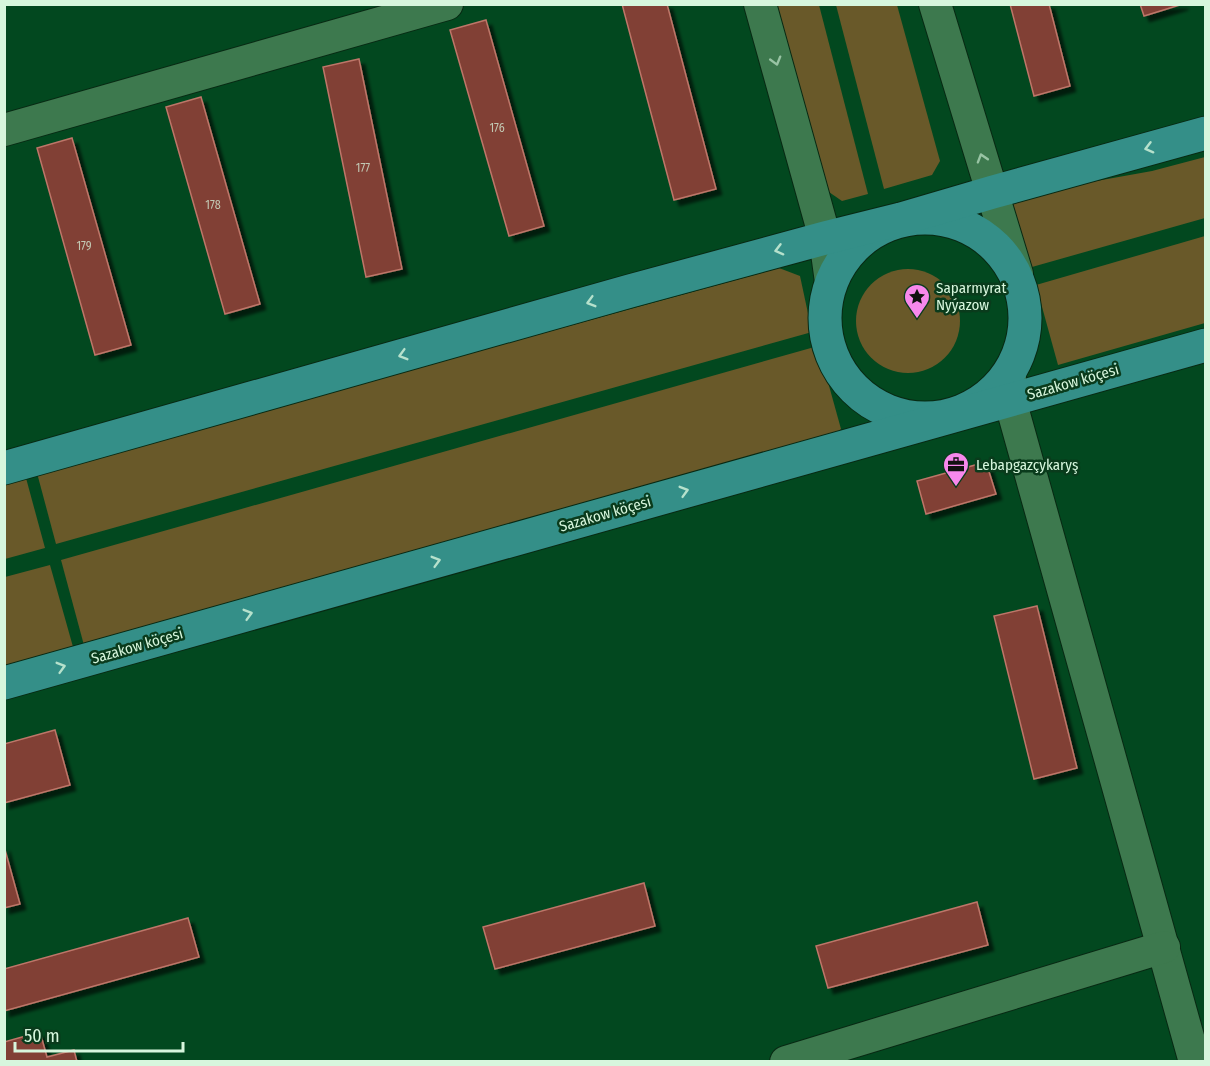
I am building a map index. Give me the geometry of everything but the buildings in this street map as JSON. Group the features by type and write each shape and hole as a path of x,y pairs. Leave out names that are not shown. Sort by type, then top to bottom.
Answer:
{"main road":[{"path":"4,468 607,297 901,219 1206,133"},
{"path":"956,415 925,419 903,416 893,414 864,399 842,375 828,346 824,314 831,282 842,260 858,242 878,228 901,219 935,217 969,226 997,246 1017,274 1026,307 1024,342 1010,387"},
{"name":"Sazakow köçesi","path":"4,683 956,415 1010,387 1206,345"}],"street":[{"path":"4,130 447,4"},
{"path":"760,4 825,238 831,282"},
{"path":"935,4 1017,274"},
{"path":"1010,387 1196,1062"},
{"path":"786,1062 1164,947"}],"shaded area":[{"path":"774,5 819,5 868,194 842,201 826,190"},
{"path":"836,5 897,5 940,161 932,175 884,189"},
{"path":"1205,157 1205,218 1032,267 1009,201 1046,190 1152,171"},
{"path":"1205,236 1205,323 1058,365 1036,285"},
{"path":"779,268 800,276 812,332 56,544 37,473"},
{"path":"908,269 928,273 937,278 951,292 956,301 960,321 956,341 951,350 937,364 928,369 908,373 888,369 879,364 865,350 860,341 856,321 860,301 865,292 879,278 888,273"},
{"path":"818,346 841,429 828,444 85,649 61,560"},
{"path":"26,478 45,548 5,559 5,484"},
{"path":"50,565 75,654 5,673 5,577"}],"place":[{"name":"Saparmyrat Nyýazow","path":"917,320"},
{"name":"Lebapgazçykaryş","path":"956,488"}]}
